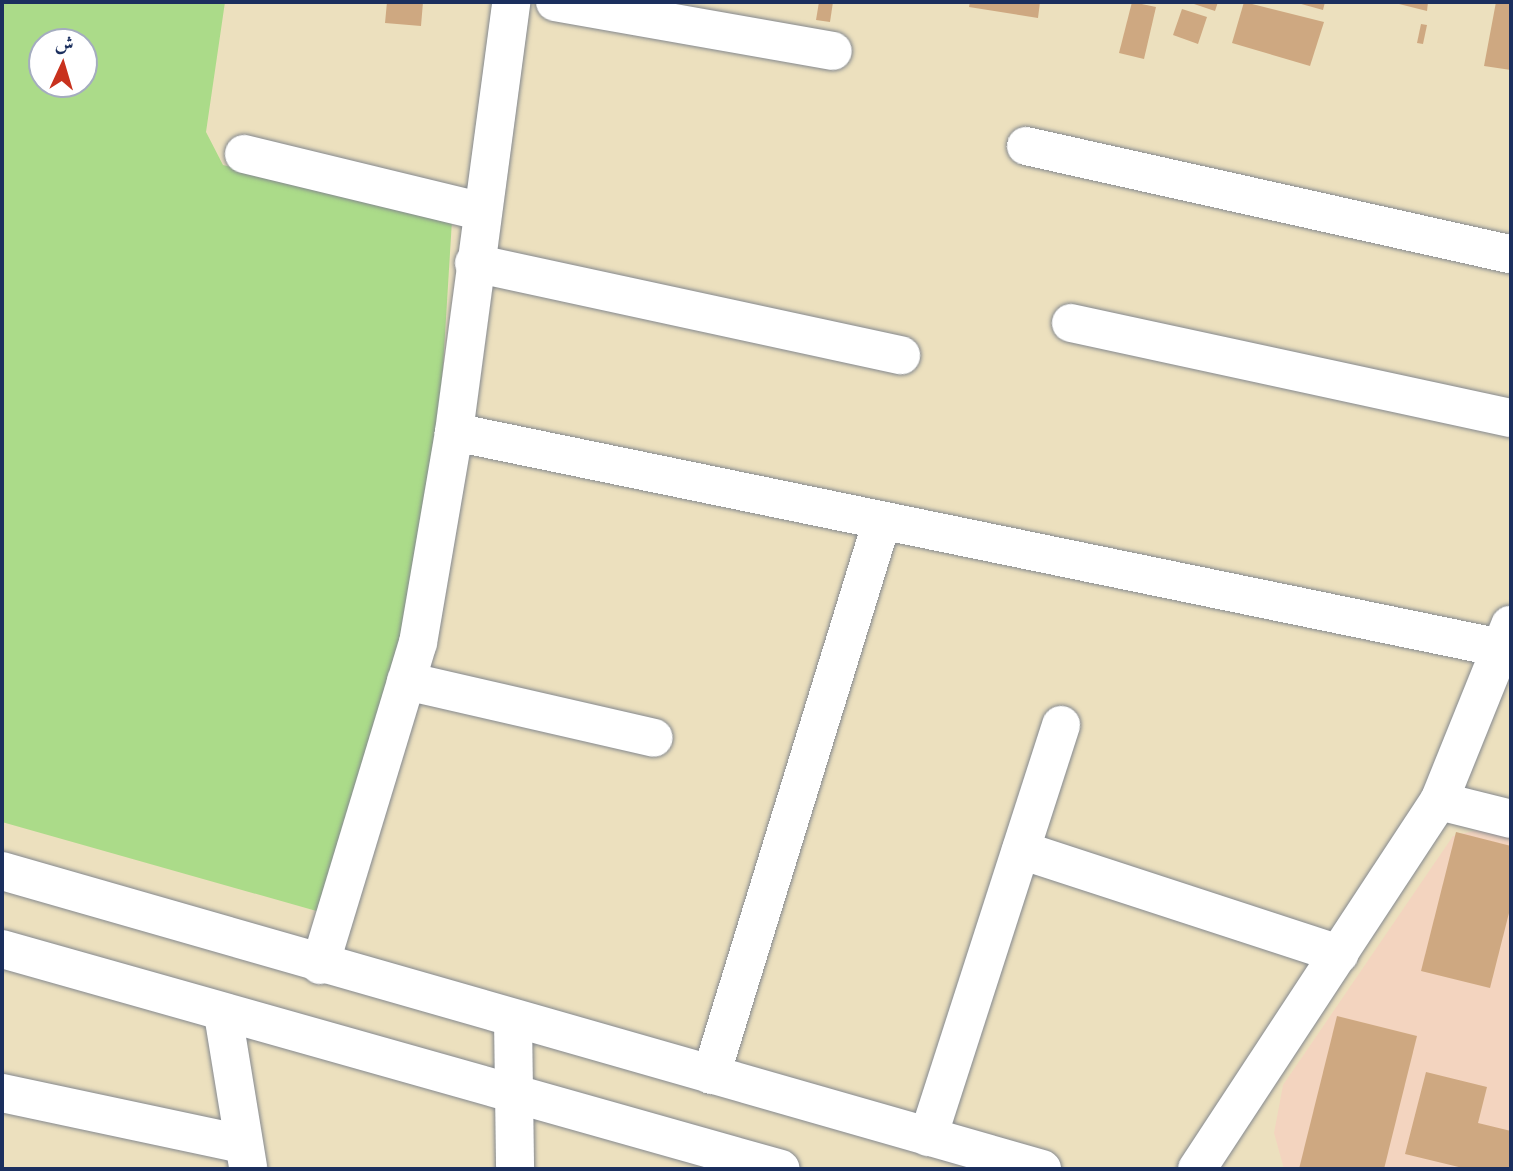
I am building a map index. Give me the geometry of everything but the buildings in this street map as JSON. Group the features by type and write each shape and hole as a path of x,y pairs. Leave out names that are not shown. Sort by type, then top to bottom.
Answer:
{"street":[{"path":"320,965 418,643 454,432 480,211 511,2"},
{"path":"555,2 833,51"},
{"path":"1026,146 1511,254"},
{"path":"244,154 480,211"},
{"path":"474,263 901,355"},
{"path":"1071,323 1511,418"},
{"path":"454,432 1505,651 1439,801 1197,1169"},
{"path":"711,1075 882,520"},
{"path":"406,681 654,738"},
{"path":"928,1137 1061,725"},
{"path":"1439,801 1511,819"},
{"path":"1021,850 1339,954"},
{"path":"2,871 320,965 1042,1169"},
{"path":"2,948 223,1014 781,1169"},
{"path":"2,1093 245,1157 223,1014"},
{"path":"513,1020 516,1169"}],"shaded area":[{"path":"1478,830 1511,833 1511,1169 1284,1169 1274,1133 1283,1085 1453,836"}],"green space":[{"path":"2,2 225,2 206,132 223,165 452,220 439,433 408,632 320,912 2,822"}]}
